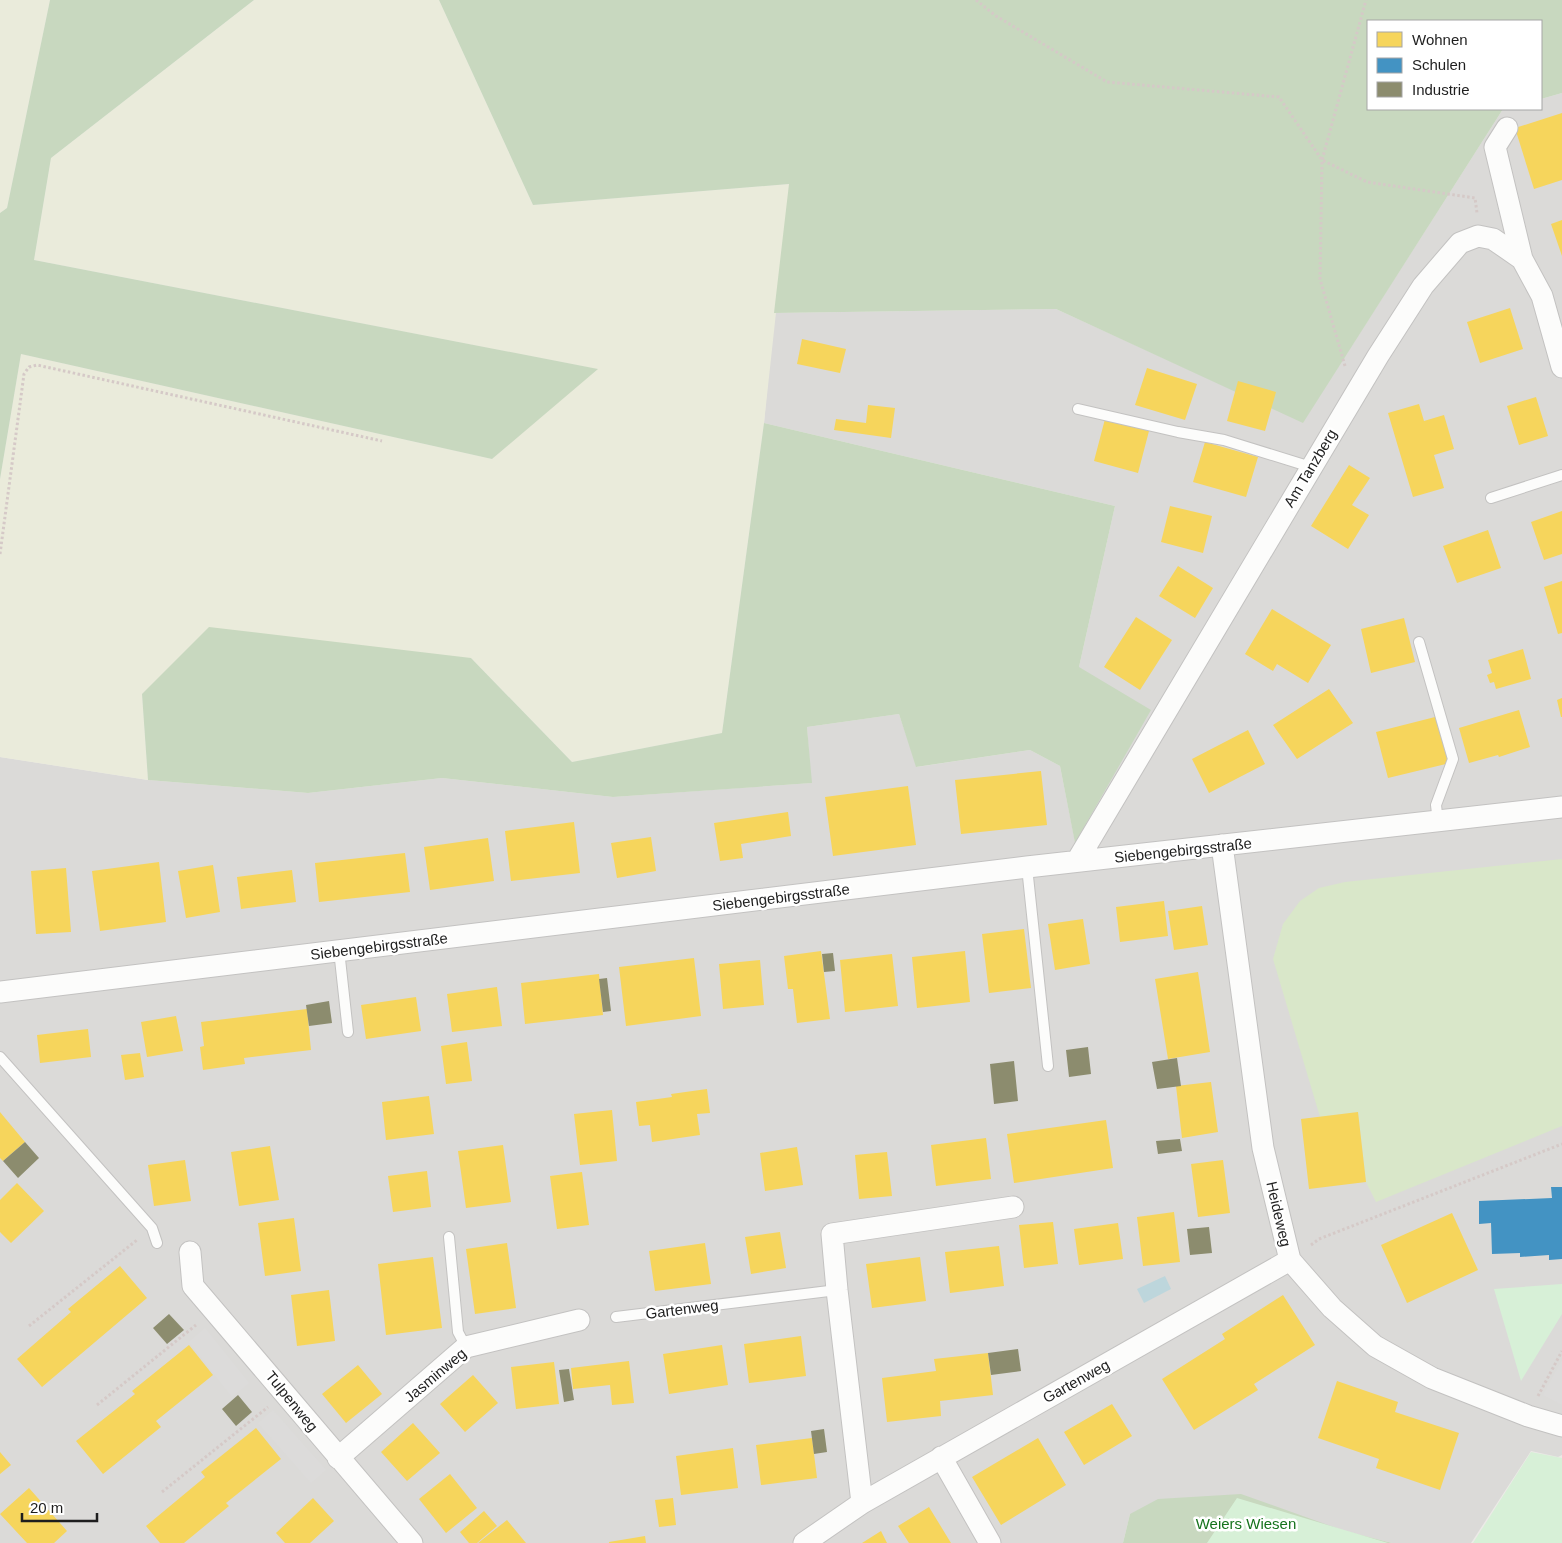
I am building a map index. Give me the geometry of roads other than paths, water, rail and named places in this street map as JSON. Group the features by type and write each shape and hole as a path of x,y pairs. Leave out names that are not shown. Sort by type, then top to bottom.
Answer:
{"street":[{"path":"1507,128 1494,147 1522,259 1542,296 1562,366"},
{"name":"Am Tanzberg","path":"1077,861 1354,395 1423,286 1460,243 1478,236 1492,239 1522,259"},
{"name":"Siebengebirgsstraße","path":"0,992 1077,861 1438,822 1562,806"},
{"name":"Heideweg","path":"1222,845 1263,1148 1290,1260 1332,1308 1375,1346 1432,1378 1528,1416 1562,1426"},
{"path":"862,1503 832,1234 1013,1208"},
{"name":"Tulpenweg","path":"190,1252 193,1286 412,1543"},
{"name":"Gartenweg","path":"804,1543 862,1503 1290,1260"},
{"name":"Jasminweg","path":"338,1458 466,1347 579,1320"},
{"path":"941,1457 990,1543"}],"lane":[{"path":"1078,409 1178,432 1224,440 1311,467"},
{"path":"1491,498 1562,475"},
{"path":"1419,642 1453,759 1436,805 1438,822"},
{"path":"1027,867 1048,1066"},
{"path":"339,950 348,1032"},
{"path":"0,1057 152,1228 157,1243"},
{"path":"449,1236 458,1332 466,1347"},
{"name":"Gartenweg","path":"616,1317 837,1290"}],"water":[{"path":"1165,1276 1171,1289 1144,1303 1137,1289"}],"park label":[{"name":"Weiers Wiesen","path":"1246,1523"}]}
